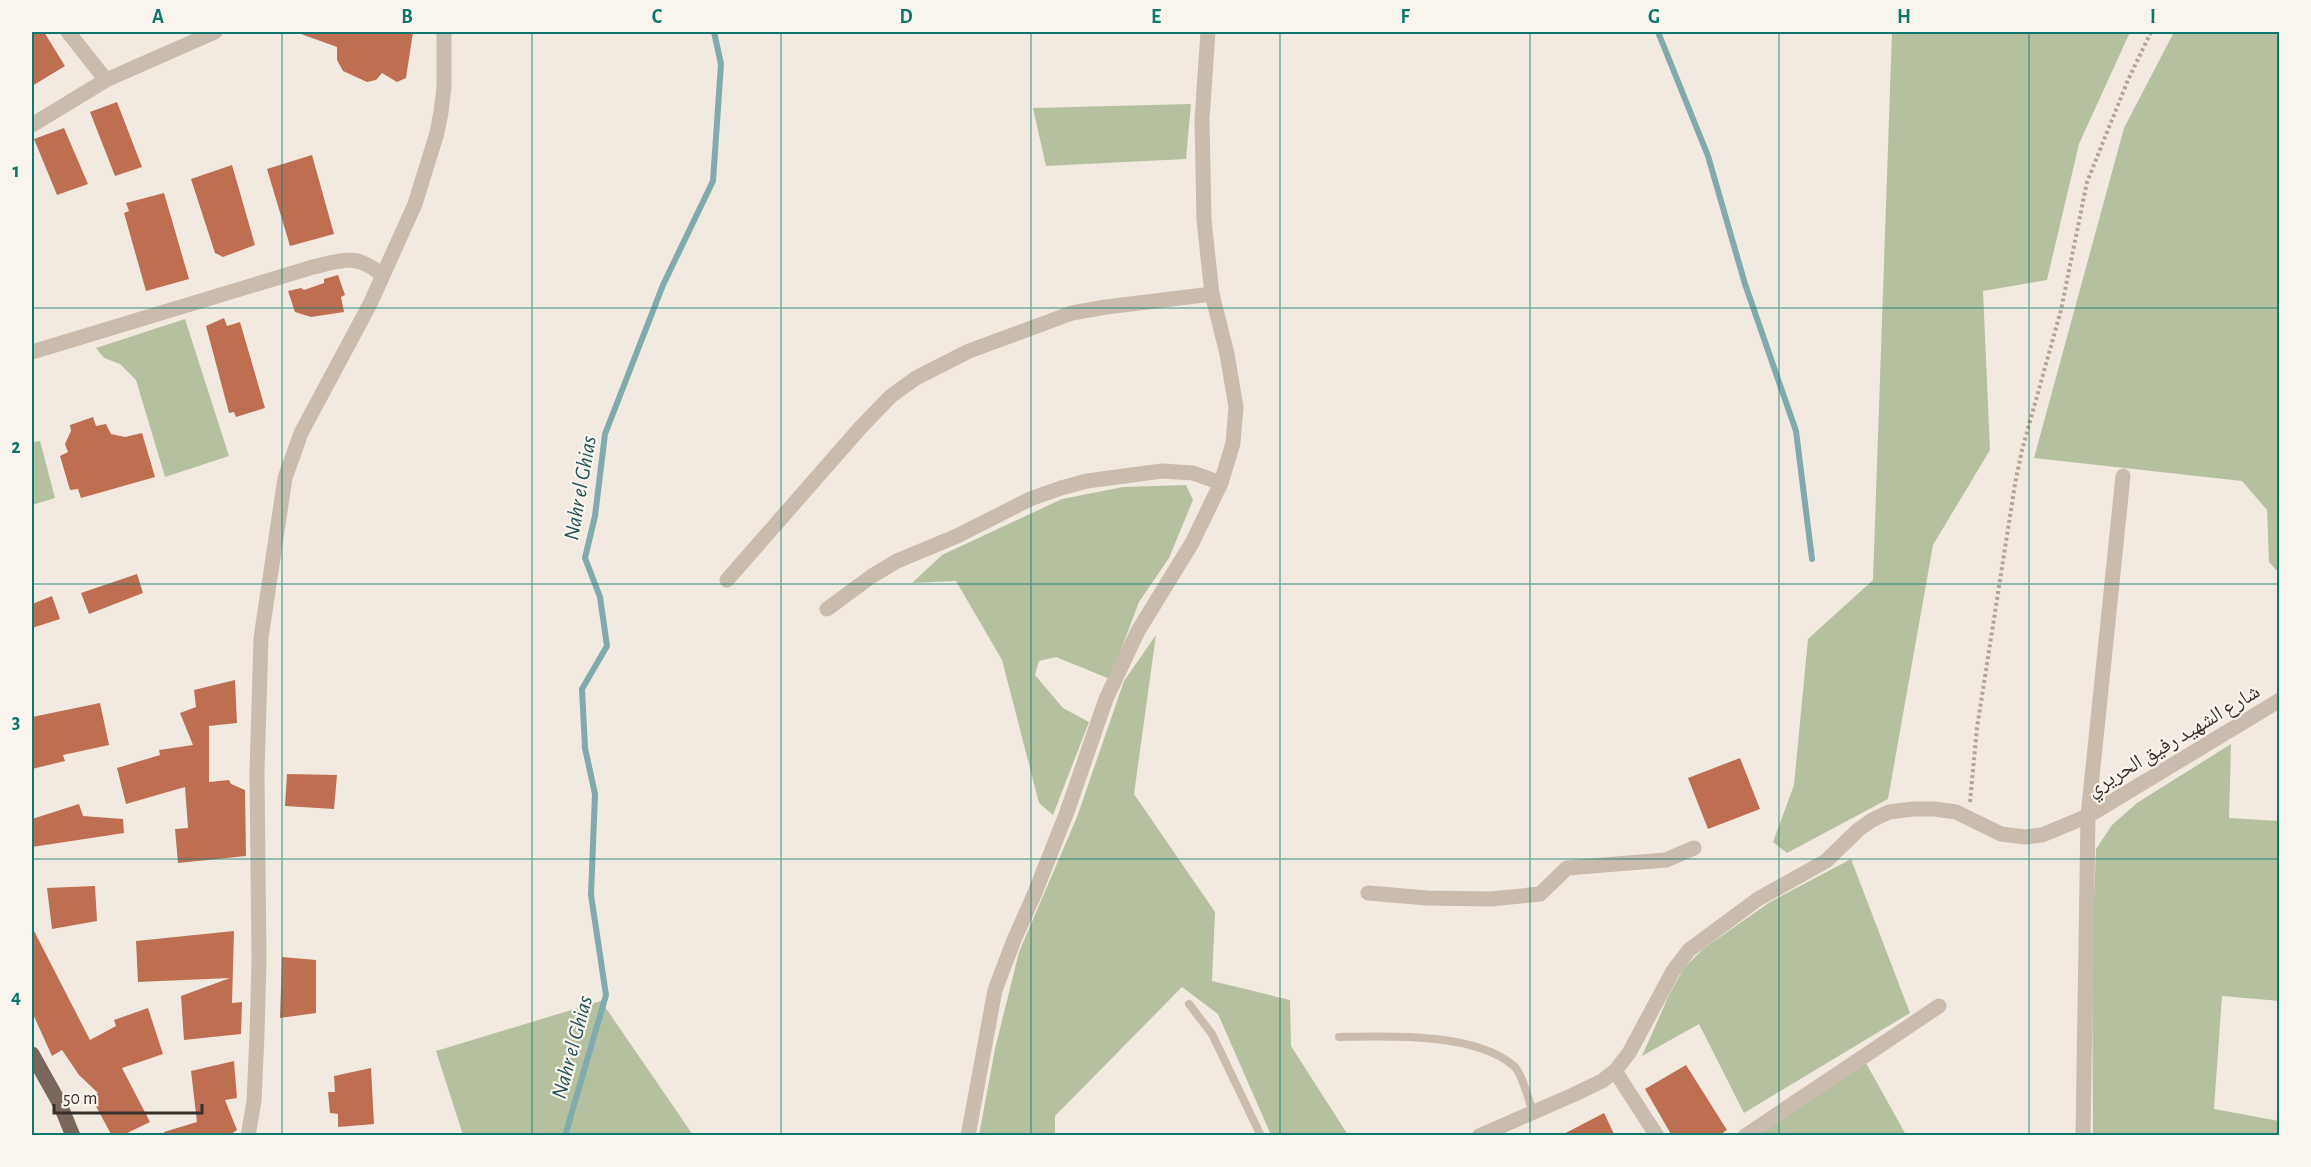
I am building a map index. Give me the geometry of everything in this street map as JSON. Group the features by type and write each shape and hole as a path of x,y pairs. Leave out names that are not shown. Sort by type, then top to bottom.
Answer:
{"main road":[{"path":"32,1054 60,1104 73,1136"}],"street":[{"path":"68,32 106,80"},
{"path":"32,125 106,80 215,32"},
{"path":"248,1136 254,1101 259,961 257,782 261,638 285,478 301,433 370,304 415,204 437,133 444,87 444,32"},
{"path":"968,1136 995,990 1067,812 1106,699 1138,631 1192,543 1221,483 1233,444 1236,407 1227,354 1212,294 1204,220 1202,119 1208,32"},
{"path":"32,352 313,267 353,259 371,266 382,275"},
{"path":"727,580 861,427 891,396 916,378 969,351 1072,313 1212,294"},
{"path":"827,609 897,561 957,536 1030,499 1061,488 1088,481 1162,471 1193,473 1221,483"},
{"path":"2084,1136 2088,816 2123,476"},
{"name":"شارع الشهيد رفيق الحريري","path":"1615,1071 1629,1053 1673,971 1689,950 1758,899 1826,861 1858,830 1872,820 1889,812 1935,809 1956,812 2001,834 2025,837 2042,835 2088,816 2280,700"},
{"path":"1368,893 1491,899 1540,894 1567,868 1666,860 1694,848"},
{"path":"1745,1136 1939,1006"},
{"path":"1479,1136 1575,1094 1602,1081 1615,1071 1657,1136"}],"lane":[{"path":"1188,1004 1212,1034 1261,1136"},
{"path":"1339,1037 1395,1035 1455,1042 1488,1051 1515,1067 1533,1112"}],"path":[{"path":"1968,818 1977,728 2022,450 2061,310 2087,182 2128,80 2151,32"}],"green space":[{"path":"1892,32 2130,32 2079,144 2047,280 1983,291 1990,450 1933,545 1888,799 1787,853 1773,842 1794,785 1808,639 1873,580"},
{"path":"2174,32 2279,32 2279,573 2269,562 2267,510 2242,481 2034,458 2124,128"},
{"path":"1191,104 1186,159 1046,166 1033,108"},
{"path":"185,319 229,456 165,477 136,380 120,364 104,358 96,348"},
{"path":"40,441 55,498 32,505 32,442"},
{"path":"1186,485 1193,500 1169,558 1139,602 1110,679 1056,657 1039,661 1035,675 1063,708 1089,722 1053,815 1039,803 1002,660 956,581 912,583 942,555 1062,499 1123,487"},
{"path":"1156,635 1134,794 1215,912 1212,981 1290,1000 1291,1046 1348,1135 1271,1135 1218,1014 1182,987 1055,1116 1055,1135 979,1135 995,1049 1019,952 1077,817 1124,681"},
{"path":"2231,744 2229,818 2279,821 2280,1001 2222,996 2214,1109 2279,1121 2279,1135 2093,1136 2092,946 2096,849 2112,825 2137,803"},
{"path":"1851,859 1910,1013 1744,1113 1699,1024 1642,1056 1669,995 1684,968 1703,949 1770,902"},
{"path":"601,1001 693,1135 463,1135 436,1051"},
{"path":"1866,1063 1906,1135 1757,1136"}],"building":[{"path":"32,32 44,32 65,66 32,86"},
{"path":"301,32 413,32 406,78 397,82 382,73 376,80 367,82 343,71 337,60 337,47 301,34"},
{"path":"117,102 142,167 115,176 90,112"},
{"path":"64,128 88,184 57,195 34,139"},
{"path":"312,155 334,234 290,246 267,169"},
{"path":"232,165 255,245 223,257 215,253 191,179"},
{"path":"164,193 189,279 146,291 124,213 129,211 126,203"},
{"path":"338,275 345,295 341,297 344,312 311,317 295,312 288,291 301,288 304,290 324,283 324,279"},
{"path":"224,318 227,326 240,322 265,408 236,417 234,412 229,413 206,326"},
{"path":"93,417 96,426 106,424 111,434 125,437 142,433 155,477 81,498 78,489 70,490 60,456 68,452 65,444 71,431 70,425"},
{"path":"137,574 143,593 89,614 81,593"},
{"path":"52,596 60,619 32,628 32,604"},
{"path":"235,680 237,723 209,726 209,782 229,780 231,784 245,790 246,856 178,863 175,829 188,828 185,787 126,804 117,768 160,755 159,750 193,745 180,713 196,707 194,690"},
{"path":"100,703 109,745 63,755 65,761 32,769 32,717"},
{"path":"1740,758 1760,809 1708,829 1688,778"},
{"path":"287,774 337,775 334,809 285,806"},
{"path":"79,804 83,816 123,819 124,833 32,847 32,819"},
{"path":"95,886 97,921 52,929 47,888"},
{"path":"32,927 90,1040 116,1026 114,1020 148,1008 163,1054 122,1068 150,1122 121,1136 112,1136 91,1097 98,1093 79,1075 62,1050 52,1056 32,1012"},
{"path":"234,931 232,1003 242,1002 241,1034 184,1040 181,996 230,978 138,982 136,941"},
{"path":"282,957 316,960 316,1013 280,1018"},
{"path":"234,1061 237,1098 225,1100 237,1130 228,1136 165,1136 164,1132 197,1122 191,1071"},
{"path":"1686,1065 1727,1130 1718,1136 1672,1136 1645,1089"},
{"path":"371,1068 374,1124 338,1127 338,1114 330,1113 328,1092 335,1092 334,1076"},
{"path":"1604,1113 1615,1136 1560,1136"}],"waterway":[{"name":"Nahr el Ghias","path":"565,1136 606,995 591,895 595,794 585,748 582,689 607,646 600,597 585,558 595,516 605,434 663,285 713,181 721,64 714,32"},
{"path":"1658,32 1708,156 1745,284 1796,431 1812,559"}]}
